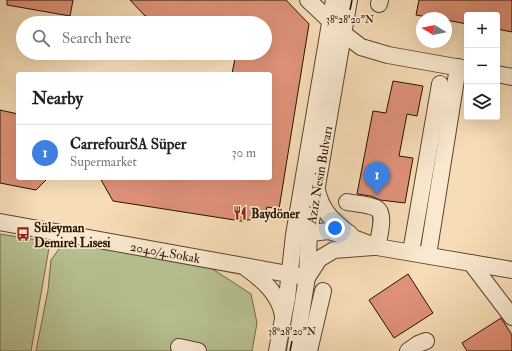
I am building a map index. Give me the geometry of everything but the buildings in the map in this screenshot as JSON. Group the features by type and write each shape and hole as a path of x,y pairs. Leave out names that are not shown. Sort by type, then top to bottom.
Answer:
{"street":[{"path":"308,0 344,34 362,47 375,51 463,68 428,255"},
{"name":"Aziz Nesin Bulvarı","path":"295,351 307,278 302,234 334,0"},
{"name":"Aziz Nesin Bulvarı","path":"277,351 290,274 317,189 349,0"},
{"path":"500,75 512,77"},
{"path":"411,252 440,84"},
{"path":"317,189 319,200 327,214 336,224 356,238"},
{"path":"347,202 375,207 380,212 382,220 377,247"},
{"name":"2040/4.Sokak","path":"0,222 114,250 245,267 307,278"},
{"path":"302,234 328,231 356,238 377,247"},
{"path":"307,278 319,259 334,250 377,247 512,270"},
{"path":"471,263 512,317"},
{"path":"245,267 273,291 282,307 283,320"},
{"path":"309,351 322,291"},
{"path":"408,351 418,344 426,341"},
{"path":"179,347 198,351"}],"green space":[{"path":"0,234 50,242 31,351 0,351"},
{"path":"64,242 211,268 251,294 257,323 252,351 36,351 48,290 51,260"}],"place":[{"name":"CarrefourSA Süper","path":"377,195"},
{"name":"Baydöner","path":"240,213"},
{"name":"Süleyman Demirel Lisesi","path":"23,234"}]}
